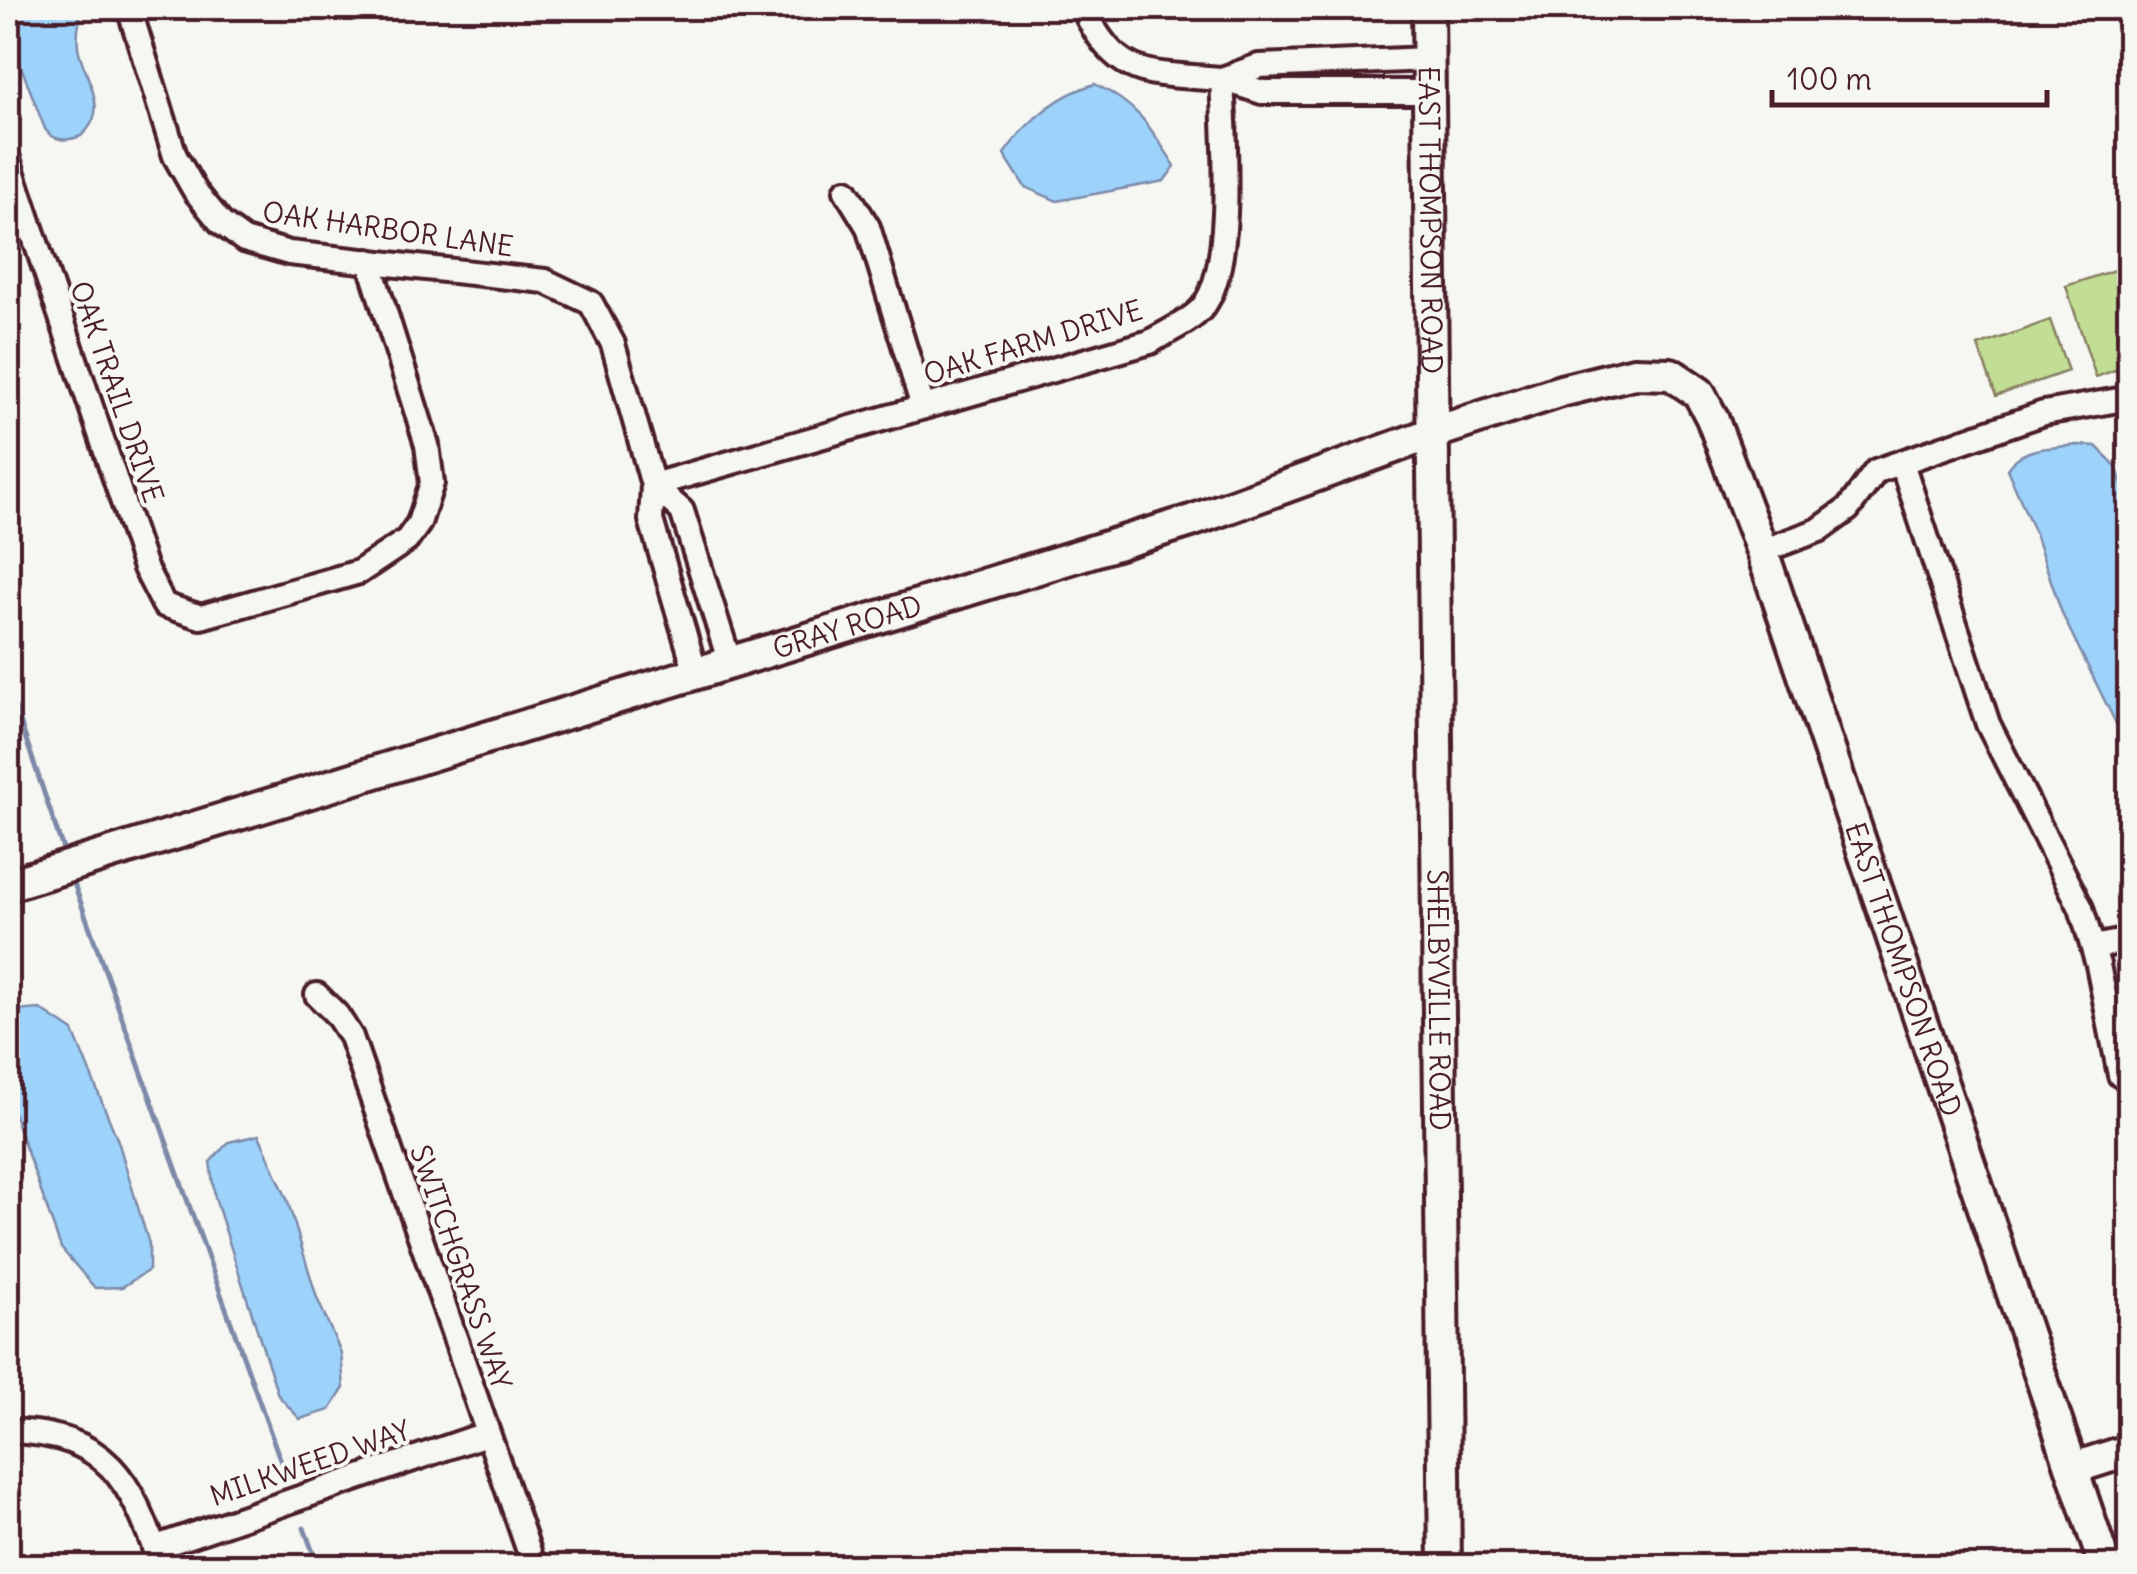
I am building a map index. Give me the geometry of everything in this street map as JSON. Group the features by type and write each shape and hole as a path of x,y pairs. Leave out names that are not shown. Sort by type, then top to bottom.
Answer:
{"main road":[{"name":"EAST THOMPSON ROAD","path":"1428,8 1433,433"},
{"name":"GRAY ROAD","path":"8,884 1191,522 1433,433 1561,391 1653,371 1683,379"},
{"name":"EAST THOMPSON ROAD","path":"1683,379 1699,393 1712,418 1762,551 2106,1566"},
{"name":"SHELBYVILLE ROAD","path":"1433,433 1445,1566"},
{"path":"2074,1468 2130,1450"}],"street":[{"name":"OAK HARBOR LANE","path":"129,8 175,156 195,191 221,223 244,240 290,252 545,280 592,304 613,344 652,484 650,520 696,674"},
{"path":"1083,8 1099,41 1128,65 1156,74 1222,78 1262,92 1429,92"},
{"path":"1222,78 1259,66 1428,59"},
{"name":"OAK FARM DRIVE","path":"652,484 1150,342 1204,306 1221,252 1226,178 1222,78"},
{"name":"OAK TRAIL DRIVE","path":"8,159 145,568 164,605 201,617 358,572 408,540 419,523 432,483 427,445 369,261"},
{"path":"846,191 868,227 923,407"},
{"path":"1762,551 1819,530 1848,509 1876,471 2044,413 2130,398"},
{"path":"1902,463 1988,724 2075,893 2093,947 2120,1075"},
{"name":"OAK HARBOR LANE","path":"652,484 682,511 730,663"},
{"path":"2093,947 2130,940"},
{"name":"SWITCHGRASS WAY","path":"317,995 351,1037 534,1566"},
{"path":"8,1431 45,1432 87,1447 120,1476 144,1516 158,1557"},
{"name":"MILKWEED WAY","path":"158,1557 486,1434"}],"green space":[{"path":"2129,265 2129,365 2096,377 2066,286"},
{"path":"2050,320 2068,371 1996,396 1978,346"}],"water":[{"path":"8,8 83,8 78,47 93,93 95,115 81,136 61,139 45,129 8,33"},
{"path":"1095,84 1142,118 1175,166 1164,181 1057,201 1025,187 1004,154 1044,111"},
{"path":"2096,446 2116,466 2129,505 2129,750 2063,616 2034,531 2007,469 2029,452"},
{"path":"40,1009 73,1031 118,1141 149,1244 149,1270 122,1287 95,1288 61,1248 8,1098 8,1023 15,1011"},
{"path":"259,1135 287,1199 317,1298 341,1353 344,1388 330,1410 300,1419 278,1395 215,1198 210,1162 229,1142"}],"waterway":[{"path":"8,686 66,858"},
{"path":"72,878 286,1476"},
{"path":"304,1528 318,1566"}]}
